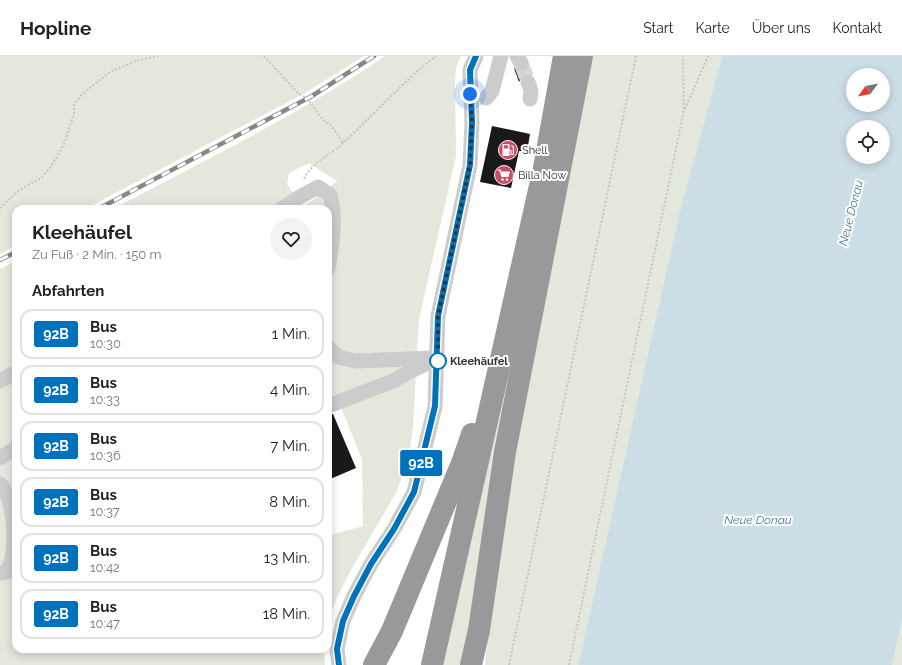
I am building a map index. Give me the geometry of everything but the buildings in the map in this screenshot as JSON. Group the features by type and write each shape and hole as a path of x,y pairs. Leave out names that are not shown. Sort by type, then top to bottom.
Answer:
{"highway":[{"path":"432,665 544,168 564,56"},
{"path":"471,665 479,630 505,452 582,56"},
{"path":"374,665 392,631 462,463 504,345"},
{"path":"478,665 479,630"}],"street":[{"path":"339,665 337,649 343,621 371,564 394,529 414,492 435,406 438,358 438,316 470,165 472,122 470,70 476,56"},
{"path":"486,98 492,91 501,56"},
{"path":"528,82 531,91 530,99"},
{"path":"288,205 318,187 330,195 332,205"},
{"path":"332,206 334,217 332,244"},
{"path":"332,352 338,357 356,360 438,358"},
{"path":"332,405 393,382 407,373 438,358"},
{"path":"0,381 12,374"},
{"path":"0,458 12,450"},
{"path":"0,484 8,496 12,520"},
{"path":"0,573 7,572 12,562"}],"path":[{"path":"0,208 18,191 41,178 51,167 64,144 74,114 74,105 81,95 110,72 136,61 158,56"},
{"path":"264,56 298,93 309,101 323,120 331,125 343,143"},
{"path":"296,199 309,170 343,143 408,80 436,56"},
{"path":"509,665 636,56"},
{"path":"683,56 684,110"},
{"path":"569,665 684,110 708,56"}],"shaded area":[{"path":"0,56 364,56 305,93 93,205 12,205 12,247 0,254"},
{"path":"385,56 461,56 456,68 455,81 456,156 419,319 413,425 409,457 397,491 351,570 337,597 332,611 332,535 363,526 362,460 337,397 332,398 332,205 306,205 337,181 309,163 289,173 287,184 302,205 121,205 319,98"},
{"path":"592,56 722,56 680,210 578,665 485,665 493,588 517,435"},
{"path":"12,263 12,653 324,653 325,665 0,665 0,269"},
{"path":"533,265 464,665 441,665"},
{"path":"902,621 902,665 892,665"}],"water":[{"name":"Neue Donau","path":"722,56 902,56 902,621 892,665 578,665 680,210"}],"tunnel":[{"path":"521,63 528,82"}],"railway":[{"path":"106,205 312,96 374,56"},
{"path":"0,260 12,254"}],"bus line":[{"name":"92B","path":"339,665 337,649 343,621 371,564 394,529 414,492 435,406 438,362 438,316 470,165 472,122 470,70 476,56"}],"place":[{"name":"Shell","path":"508,150"},
{"name":"Billa Now","path":"504,175"},
{"name":"Kleehäufel","path":"438,361"}],"route":[{"path":"438,361 438,316 470,165 472,122 470,94"}]}
